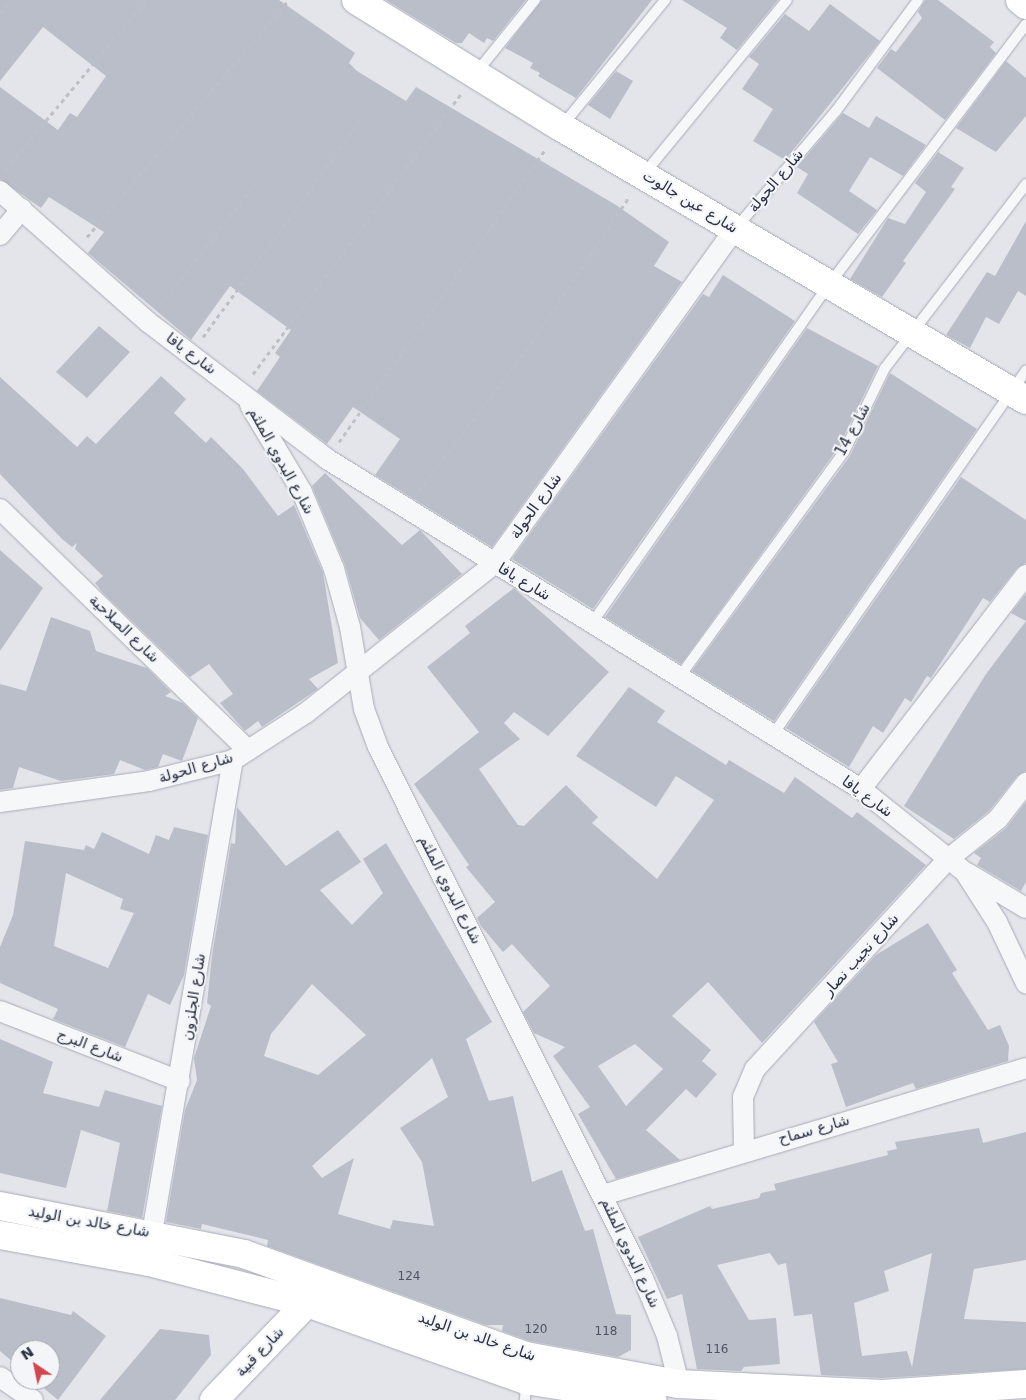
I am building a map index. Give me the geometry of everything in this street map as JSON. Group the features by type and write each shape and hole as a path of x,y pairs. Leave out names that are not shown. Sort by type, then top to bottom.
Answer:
{"main road":[{"name":"شارع عين جالوت","path":"356,0 561,127 644,174 735,230 831,282 912,331 1021,387"},
{"path":"1020,0 1026,5"},
{"name":"شارع خالد بن الوليد","path":"0,1206 152,1233 244,1254 526,1356 679,1384 882,1394 1026,1384"},
{"name":"شارع خالد بن الوليد","path":"0,1235 149,1262 306,1303 526,1390 652,1400"},
{"name":"شارع قبية","path":"214,1400 306,1303"}],"street":[{"name":"شارع يافا","path":"0,191 148,322 241,391 327,459 494,564 680,676 771,737 861,789 947,860 965,872 1026,983"},
{"path":"0,235 22,209"},
{"name":"شارع الحولة","path":"0,802 149,781 241,755 356,674 494,564 735,230"},
{"name":"شارع البدوي الملثم","path":"241,391 317,526 350,627 356,674 378,747 603,1195 659,1315 679,1384"},
{"name":"شارع الصلاحية","path":"0,509 241,755"},
{"path":"861,789 1026,575"},
{"name":"شارع الجلزون","path":"152,1233 241,755"},
{"name":"شارع نجيب نصار","path":"744,1150 743,1097 755,1069 947,860 998,819 1026,783"},
{"path":"965,872 1026,908"},
{"name":"شارع البرج","path":"0,1011 180,1081"},
{"name":"شارع سماح","path":"603,1195 744,1150 1026,1068"},
{"path":"0,1377 33,1400"}],"lane":[{"path":"476,73 535,0"},
{"path":"561,127 665,0"},
{"path":"644,174 787,0"},
{"name":"شارع الحولة","path":"735,230 836,111 918,0"},
{"path":"592,623 831,282 1026,24"},
{"name":"شارع 14","path":"680,676 844,452 884,368 1026,184"},
{"path":"771,737 1021,387"}],"path":[{"path":"0,13 11,0"},
{"path":"0,176 146,0"},
{"path":"72,255 289,0"},
{"path":"241,391 476,73"},
{"path":"191,354 363,117"},
{"path":"327,459 561,127"},
{"path":"407,508 532,342 644,174"},
{"path":"148,322 254,184"}],"building":[{"path":"0,0 279,0 355,53 349,63 357,71 406,101 416,87 616,205 669,242 654,266 682,282 492,547 375,475 400,439 353,407 327,444 257,391 280,357 275,353 291,330 230,286 191,340 88,253 104,232 49,197 41,208 0,179 0,87 58,130 70,113 77,117 106,76 43,27 0,81"},
{"path":"386,0 526,0 493,41 487,38 484,43 469,33 462,43 456,43"},
{"path":"542,0 652,0 576,98 538,76 540,73 530,68 533,63 505,48"},
{"path":"682,0 778,0 737,50 720,38 727,28"},
{"path":"925,0 938,0 994,42 990,47 996,53 945,120 877,68 891,49 896,52 922,18 918,12"},
{"path":"830,4 880,41 785,160 753,141 773,109 742,89 759,64 749,57 785,14 809,31"},
{"path":"1006,61 1026,78 1026,116 996,152 956,128"},
{"path":"616,71 633,81 610,119 588,105"},
{"path":"843,113 869,128 876,116 926,145 903,176 870,157 849,191 877,210 858,234 797,193 808,174 797,167"},
{"path":"938,152 964,168 951,187 955,189 903,261 906,263 882,297 850,279 888,218 905,224 926,192 915,183"},
{"path":"1026,221 1026,296 1018,291 999,324 986,317 970,348 946,335 987,272 995,276"},
{"path":"723,275 795,321 593,609 512,559 703,294 709,297"},
{"path":"99,326 130,352 87,398 56,372"},
{"path":"807,328 878,366 838,448 681,664 605,617"},
{"path":"890,373 977,429 774,721 692,671 850,456"},
{"path":"161,376 186,399 174,413 206,443 211,437 243,469 278,516 294,505 323,573 338,663 309,679 318,689 262,727 258,721 245,731 220,703 233,694 209,664 190,677 103,593 95,583 103,576 75,549 77,543 72,547 62,539 0,474 0,377 77,447 87,436 96,444"},
{"path":"325,473 402,545 420,530 462,574 379,640 360,618 345,565 312,486"},
{"path":"961,477 1026,520 1026,563 1017,568 990,602 983,598 931,678 927,676 911,702 905,698 883,733 873,726 849,767 786,728"},
{"path":"0,550 43,588 0,651"},
{"path":"514,588 609,672 548,736 514,712 504,723 520,739 479,769 518,825 524,826 566,785 598,817 592,823 657,879 714,800 676,776 656,807 576,756 629,687 665,711 657,722 726,765 729,760 784,793 795,777 852,818 857,812 926,865 762,1043 708,982 672,1016 711,1050 702,1061 717,1074 696,1098 686,1089 646,1130 680,1160 616,1179 578,1114 590,1107 553,1056 565,1047 534,1033 523,1012 550,986 512,944 503,952 481,926 477,918 495,902 466,867 469,865 414,784 479,732 427,667 470,633 465,626","holes":["635,1044 663,1069 626,1106 598,1066"]},
{"path":"1026,594 1026,621 1011,613"},
{"path":"51,617 90,631 96,651 147,668 171,692 165,696 183,703 198,718 182,761 163,754 158,767 145,770 120,760 114,774 61,781 19,767 13,788 0,790 0,684 26,691"},
{"path":"1026,621 1026,771 1017,776 989,811 954,839 904,806 986,674"},
{"path":"1026,802 1026,882 1021,891 977,865 981,858 974,853 1006,828"},
{"path":"237,807 286,866 338,830 361,862 320,890 352,925 383,893 363,859 386,843 492,1022 466,1039 489,1101 513,1096 532,1182 562,1170 585,1231 593,1229 616,1314 631,1315 631,1350 618,1357 530,1341 502,1331 503,1325 486,1325 267,1246 268,1240 202,1224 201,1229 166,1222 185,1110 197,1080 194,1058 211,1006 207,1003 212,956 231,843 235,844","holes":["312,984 366,1035 318,1075 264,1056 271,1034","432,1058 448,1097 400,1128 422,1162 434,1226 393,1220 390,1229 338,1214 354,1158 322,1178 312,1166"]},
{"path":"174,827 208,835 184,975 170,1005 148,994 125,1047 53,1019 58,1009 0,983 0,947 13,915 25,841 84,850 86,845 94,849 102,832 149,854 156,835 169,840","holes":["66,873 123,899 120,909 134,913 108,968 54,946"]},
{"path":"928,923 957,970 952,973 988,1030 1000,1025 1009,1046 1008,1061 916,1089 913,1083 846,1107 831,1064 838,1062 814,1022 876,955"},
{"path":"0,1039 53,1062 43,1093 99,1107 105,1090 162,1106 142,1218 107,1211 120,1143 81,1130 66,1188 0,1173"},
{"path":"979,1128 983,1143 1026,1132 1026,1260 974,1269 964,1319 1026,1322 1026,1369 882,1378 821,1375 812,1314 794,1316 786,1263 778,1265 770,1253 717,1265 749,1320 776,1318 780,1364 744,1367 741,1371 697,1369 682,1294 667,1299 638,1237 710,1206 712,1209 759,1198 761,1193 776,1190 774,1184 888,1155 887,1151 897,1149 895,1142","holes":["932,1253 912,1367 907,1351 862,1356 854,1303 889,1291 884,1271"]},
{"path":"0,1298 71,1315 73,1311 106,1336 58,1400 46,1390 60,1390 60,1340 10,1340 10,1360 0,1351"},
{"path":"160,1329 209,1335 211,1355 175,1400 100,1400"}]}
